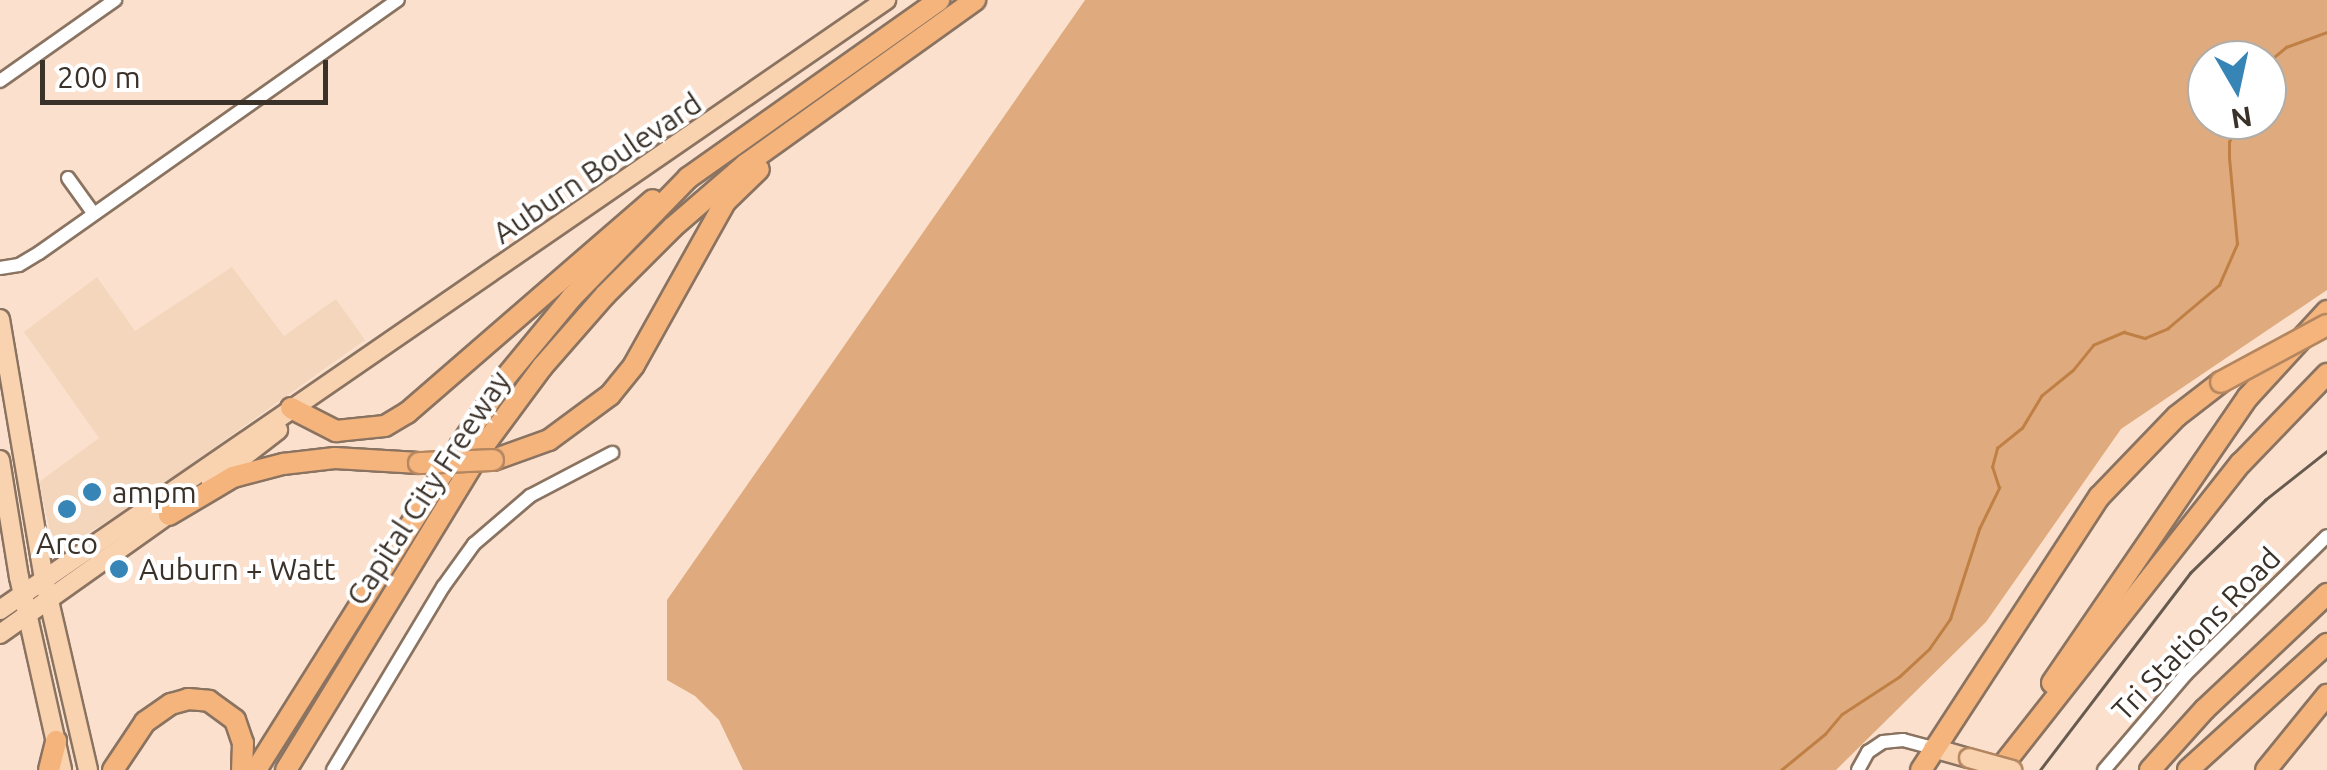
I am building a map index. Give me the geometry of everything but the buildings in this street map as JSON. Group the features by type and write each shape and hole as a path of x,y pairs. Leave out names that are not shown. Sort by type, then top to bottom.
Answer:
{"highway":[{"name":"Capital City Freeway","path":"256,770 505,378 572,297 688,178 939,0"},
{"name":"Capital City Freeway","path":"288,770 484,444 542,367 673,227 746,164 975,0"},
{"path":"170,514 233,477 283,464 335,458 419,463 493,460 549,440 610,395 634,365 725,202 872,74"},
{"path":"295,411 336,431 361,432 406,413 625,221 688,178"},
{"path":"2037,722 2046,692 2200,464 2248,397 2327,312"},
{"path":"1921,770 2099,497 2177,416 2221,382 2327,325"},
{"path":"1998,770 2241,464 2327,374"},
{"path":"2150,770 2205,708 2327,594"},
{"path":"2188,770 2327,644"},
{"path":"2266,770 2327,695"},
{"path":"113,770 146,722 171,704 188,700 209,702 235,720 244,744 242,770"},
{"path":"49,770 56,741"}],"main road":[{"name":"Auburn Boulevard","path":"0,610 295,411 332,391 339,380 886,0"},
{"path":"0,319 44,580 88,770"},
{"name":"Auburn Boulevard","path":"0,637 170,514 295,411"},
{"path":"0,460 23,593 62,770"},
{"path":"38,546 51,555 76,557"},
{"path":"0,637 23,640 36,650"},
{"path":"1933,748 2012,770"}],"street":[{"path":"0,81 115,0"},
{"path":"0,268 29,260 398,0"},
{"path":"68,178 94,214"},
{"path":"334,770 443,586 474,544 530,496 612,453"},
{"name":"Tri Stations Road","path":"2104,770 2186,674 2327,536"},
{"path":"1858,770 1868,752 1883,742 1903,740 1933,748"}],"shaded area":[{"path":"1085,0 2327,0 2327,290 2121,429 1986,622 1836,770 743,770 719,720 695,696 667,680 667,600"},
{"path":"232,267 284,336 336,299 365,340 142,499 65,548 53,545 39,482 99,438 24,332 97,277 135,331"}],"waterway":[{"path":"2287,47 2327,32"},
{"path":"1781,770 1825,734 1842,714 1900,676 1929,649 1950,619 1979,529 1999,488 1992,467 1997,448 2022,428 2041,396 2073,370 2093,345 2124,332 2145,338 2168,328 2219,285 2237,244 2230,140"}],"tram line":[{"path":"2040,770 2190,573 2265,500 2327,451"}],"place":[{"name":"ampm","path":"92,492"},
{"name":"Arco","path":"67,509"},
{"name":"Auburn + Watt","path":"119,569"}]}
